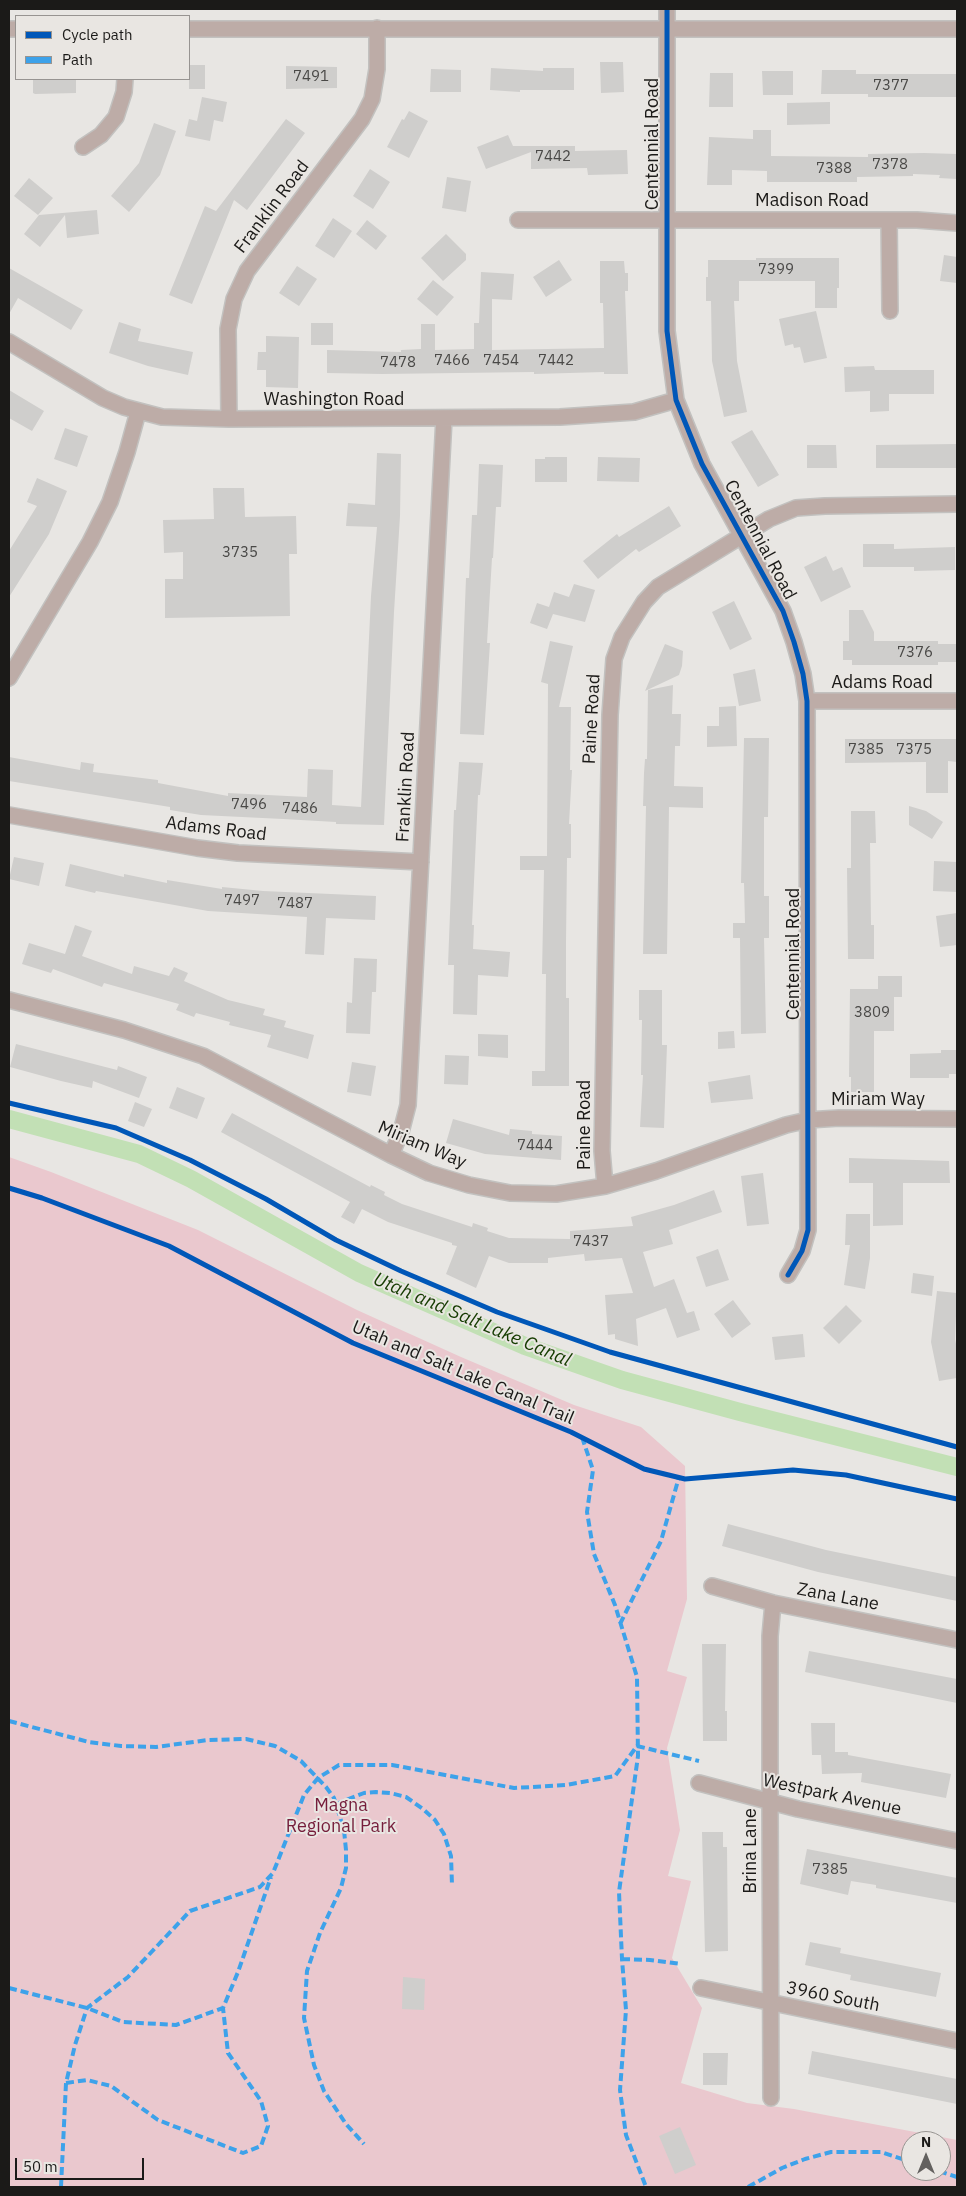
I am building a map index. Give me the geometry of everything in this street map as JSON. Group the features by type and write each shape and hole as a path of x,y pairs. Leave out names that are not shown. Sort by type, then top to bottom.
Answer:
{"street":[{"name":"Centennial Road","path":"667,9 667,331 676,400 702,464 743,535 783,611 803,674 807,702 808,1230 802,1251 788,1275"},
{"path":"190,28 957,29"},
{"name":"Franklin Road","path":"229,419 228,329 234,299 246,271 362,119 372,99 377,69 377,28"},
{"path":"83,147 101,135 116,116 124,92 125,80"},
{"name":"Madison Road","path":"518,220 889,220 957,223"},
{"path":"889,220 890,311"},
{"name":"Washington Road","path":"9,342 103,398 138,412 162,416 229,419 601,416 634,412 676,400"},
{"path":"9,678 90,542 110,502 138,412"},
{"name":"Franklin Road","path":"391,1155 401,1132 408,1105 444,418"},
{"name":"Paine Road","path":"604,1186 602,1150 610,715 614,659 622,636 644,602 658,587 769,519 796,508 957,504"},
{"name":"Adams Road","path":"807,702 957,701"},
{"name":"Adams Road","path":"9,815 197,848 238,853 421,862"},
{"name":"Miriam Way","path":"9,1000 124,1030 204,1056 391,1155 445,1178 510,1193 556,1194 604,1186 786,1125 808,1120 839,1118 957,1119"},
{"name":"Zana Lane","path":"712,1586 773,1603 957,1640"},
{"name":"Brina Lane","path":"771,2098 770,1636 773,1603"},
{"name":"Westpark Avenue","path":"699,1783 770,1802 957,1841"},
{"name":"3960 South","path":"701,1988 770,2004 957,2041"}],"green space":[{"name":"Magna Regional Park","path":"9,1157 198,1230 357,1310 461,1357 574,1405 641,1427 685,1466 687,1599 667,1671 687,1677 667,1748 680,1830 668,1876 691,1881 672,1958 702,2008 681,2083 747,2103 794,2109 910,2131 901,2131 901,2181 951,2181 951,2139 957,2140 957,2187 9,2187"}],"building":[{"path":"600,62 623,62 624,92 601,93"},
{"path":"190,65 205,65 205,89 189,89"},
{"path":"286,66 337,67 337,88 286,89"},
{"path":"491,68 543,71 543,68 574,68 574,90 520,90 520,92 490,90"},
{"path":"431,69 461,70 461,92 430,92"},
{"path":"822,70 856,70 856,74 957,74 957,97 868,97 868,94 821,94"},
{"path":"762,71 793,71 793,95 763,95"},
{"path":"710,73 733,73 733,107 709,107"},
{"path":"33,80 76,80 76,93 33,93"},
{"path":"202,97 227,102 223,122 214,120 210,141 185,136 189,119 197,121"},
{"path":"830,102 830,124 787,125 787,103"},
{"path":"409,111 428,121 409,158 387,147 402,119 404,120"},
{"path":"286,119 305,133 247,210 234,200 192,304 169,295 205,206 216,211"},
{"path":"154,123 176,131 160,175 129,212 111,196 139,163"},
{"path":"753,130 771,130 771,156 868,157 868,154 957,154 957,179 939,178 940,175 913,174 913,176 857,177 857,182 767,182 767,171 732,170 732,185 707,185 709,137 753,139"},
{"path":"508,135 513,146 575,146 575,151 627,150 628,174 588,175 587,168 531,169 531,152 486,169 477,147"},
{"path":"370,169 390,182 373,209 353,196"},
{"path":"447,177 471,181 466,212 442,208"},
{"path":"29,178 53,198 38,215 14,196"},
{"path":"97,210 99,234 67,238 65,215 40,247 24,234 39,215"},
{"path":"333,218 352,231 334,258 315,246"},
{"path":"367,220 387,236 376,250 356,234"},
{"path":"446,234 466,254 466,260 443,281 421,258"},
{"path":"944,255 957,257 957,283 940,281"},
{"path":"756,258 839,258 837,308 815,308 815,281 739,281 739,301 734,301 737,361 747,412 724,417 712,361 711,301 706,301 708,260 756,260"},
{"path":"559,260 572,280 546,297 533,277"},
{"path":"600,261 624,261 625,273 628,273 628,291 625,291 628,374 604,374 604,372 534,374 534,372 327,373 327,350 401,352 401,350 421,349 421,324 435,324 435,350 474,349 474,323 479,323 481,272 514,274 512,300 492,299 492,350 604,348 603,303 600,303"},
{"path":"297,266 317,279 299,306 279,293"},
{"path":"9,268 83,310 71,330 18,298 9,314"},
{"path":"433,280 454,297 437,316 417,299"},
{"path":"816,311 827,358 804,363 800,347 794,348 793,344 785,346 779,319"},
{"path":"119,322 141,329 138,341 193,352 188,375 148,366 109,353"},
{"path":"311,323 333,323 333,345 311,345"},
{"path":"266,336 299,337 298,388 266,387 266,370 257,370 258,352 266,352"},
{"path":"874,366 875,370 934,370 934,394 889,394 889,411 870,412 870,391 845,392 844,367"},
{"path":"9,390 44,411 32,431 9,418"},
{"path":"65,428 88,436 77,467 54,459"},
{"path":"752,430 779,475 758,487 731,442"},
{"path":"957,444 957,468 876,468 876,445"},
{"path":"807,445 836,445 837,468 807,468"},
{"path":"377,453 401,454 400,516 384,825 336,824 336,822 201,815 170,810 170,807 9,781 9,757 80,770 81,762 94,764 93,772 158,780 158,783 228,796 228,793 307,797 308,769 333,770 332,805 361,807 371,596 377,527 346,526 348,503 375,505"},
{"path":"545,457 567,457 567,482 535,482 535,459 545,459"},
{"path":"598,457 640,458 639,482 597,481"},
{"path":"479,464 503,465 501,507 496,507 492,558 487,643 490,643 484,735 460,734 466,578 469,578 472,515 477,515"},
{"path":"37,478 67,491 49,534 9,597 9,551 37,506 27,502"},
{"path":"213,488 244,488 245,517 296,516 297,554 289,554 290,616 165,618 165,579 183,579 183,552 164,553 163,520 214,519"},
{"path":"669,506 681,526 639,552 636,549 598,579 583,561 617,534 619,537"},
{"path":"863,544 894,544 894,549 955,547 955,570 914,571 914,567 863,567"},
{"path":"826,556 833,571 842,567 851,587 821,602 804,567"},
{"path":"574,584 595,590 585,622 553,614 547,629 530,623 537,603 549,607 554,592 569,597"},
{"path":"734,601 752,639 730,650 712,612"},
{"path":"849,610 863,610 874,632 874,641 938,641 938,644 957,644 957,662 938,662 938,665 852,665 852,660 843,660 843,641 849,641"},
{"path":"550,641 573,646 559,707 571,707 570,770 572,770 569,824 571,824 571,858 567,858 566,942 566,998 569,998 569,1086 532,1086 532,1071 545,1071 546,974 542,974 544,870 520,870 520,856 547,856 548,684 541,682"},
{"path":"665,644 683,651 679,675 645,691"},
{"path":"755,669 761,701 739,706 733,674"},
{"path":"673,685 672,714 681,714 680,746 675,746 674,786 703,787 703,808 669,807 667,954 643,954 646,806 643,806 645,759 647,759 648,690"},
{"path":"736,706 737,746 707,747 707,726 719,726 719,707"},
{"path":"744,738 769,738 768,817 764,817 764,896 769,896 769,938 764,938 766,1033 741,1034 740,938 733,938 733,923 745,923 744,883 741,883"},
{"path":"845,739 957,739 957,762 948,761 948,793 926,793 926,762 845,763"},
{"path":"459,762 483,763 480,795 478,795 472,925 474,925 473,949 510,952 508,977 478,975 477,1015 453,1014 454,965 448,965 454,810 456,810"},
{"path":"909,806 926,811 943,822 932,839 909,825"},
{"path":"851,811 875,811 876,843 870,843 871,925 874,925 874,959 848,959 847,868 851,868"},
{"path":"14,857 44,863 39,886 9,879"},
{"path":"934,861 957,862 957,892 933,891"},
{"path":"70,864 124,877 124,874 167,883 167,880 222,889 222,887 263,891 376,896 375,920 326,918 324,955 305,954 307,917 208,911 96,891 95,893 65,886"},
{"path":"957,913 957,945 940,947 936,916"},
{"path":"75,925 92,931 82,956 132,974 134,966 169,976 174,967 188,973 184,981 228,1000 265,1009 263,1015 286,1021 284,1027 314,1035 308,1059 267,1047 271,1035 229,1025 230,1022 196,1013 194,1017 176,1010 179,1004 104,983 102,987 53,969 51,973 22,964 29,943 65,954"},
{"path":"354,958 377,959 376,992 372,992 370,1034 346,1033 347,1002 352,1003"},
{"path":"878,976 902,976 902,997 894,997 894,1031 874,1031 874,1092 851,1092 851,1077 849,1077 850,989 878,989"},
{"path":"639,990 662,990 662,1045 667,1045 664,1128 640,1127 643,1075 641,1075 642,1020 639,1020"},
{"path":"734,1031 735,1048 718,1049 718,1032"},
{"path":"478,1034 508,1035 508,1058 478,1056"},
{"path":"16,1044 117,1070 118,1066 147,1077 139,1098 93,1081 92,1088 61,1081 10,1067"},
{"path":"941,1050 956,1050 956,1074 949,1074 949,1078 910,1078 910,1054 941,1053"},
{"path":"445,1055 469,1056 468,1085 444,1084"},
{"path":"352,1062 376,1066 371,1096 347,1092"},
{"path":"750,1075 753,1099 711,1103 708,1082"},
{"path":"177,1087 205,1098 197,1119 169,1108"},
{"path":"135,1102 152,1109 144,1127 128,1121"},
{"path":"232,1113 370,1187 371,1185 385,1192 384,1195 402,1204 472,1227 473,1223 488,1228 487,1231 509,1238 570,1239 570,1231 633,1226 631,1217 674,1205 714,1190 722,1212 669,1230 673,1244 643,1252 654,1287 674,1279 687,1313 694,1311 700,1330 677,1338 666,1308 636,1319 638,1346 615,1339 615,1334 608,1335 605,1295 633,1293 622,1258 585,1261 584,1254 548,1258 548,1263 509,1263 489,1256 476,1288 446,1274 457,1246 388,1222 362,1209 354,1224 341,1217 350,1202 221,1132"},
{"path":"453,1119 509,1135 510,1129 532,1131 532,1134 562,1136 561,1160 485,1154 446,1143"},
{"path":"849,1158 949,1161 950,1183 903,1183 903,1225 873,1226 873,1183 849,1183"},
{"path":"763,1173 769,1224 747,1226 741,1176"},
{"path":"846,1214 870,1214 870,1258 865,1289 844,1285 850,1245 845,1245"},
{"path":"718,1249 729,1280 706,1287 696,1257"},
{"path":"913,1273 934,1276 932,1296 911,1293"},
{"path":"937,1291 957,1293 955,1339 957,1378 939,1381 931,1342"},
{"path":"733,1300 751,1324 732,1338 714,1314"},
{"path":"846,1305 862,1321 839,1344 823,1328"},
{"path":"803,1334 805,1357 775,1360 772,1337"},
{"path":"728,1524 826,1550 957,1577 957,1601 818,1572 722,1546"},
{"path":"702,1644 726,1644 725,1711 727,1711 727,1741 703,1741"},
{"path":"809,1651 957,1679 957,1703 805,1672"},
{"path":"811,1723 835,1723 835,1752 848,1752 848,1755 951,1774 946,1798 861,1782 862,1773 822,1774 821,1755 812,1755"},
{"path":"702,1832 723,1832 723,1847 727,1847 728,1951 705,1952"},
{"path":"807,1849 957,1878 957,1903 876,1888 876,1885 851,1881 848,1895 800,1884"},
{"path":"810,1942 841,1948 840,1953 941,1973 936,1997 850,1980 851,1975 805,1965"},
{"path":"403,1977 425,1979 424,2010 402,2009"},
{"path":"812,2051 957,2079 957,2104 808,2074"},
{"path":"703,2053 728,2053 727,2085 703,2085"},
{"path":"680,2127 696,2165 675,2174 659,2136"}],"waterway":[{"name":"Utah and Salt Lake Canal","path":"9,1119 139,1154 191,1179 359,1273 525,1346 622,1380 957,1467"}],"marked path":[{"path":"582,1437 593,1470 587,1512 594,1554 615,1605 637,1677 638,1756 619,1892 626,2010 620,2090 626,2135 646,2187"},
{"path":"620,1624 661,1541 679,1477"},
{"path":"9,1721 89,1742 121,1746 156,1747 208,1740 246,1739 275,1746 301,1761 326,1787 334,1798 344,1830 346,1868 341,1888 320,1933 307,1971 304,2018 314,2065 324,2091 346,2124 364,2144"},
{"path":"61,2187 66,2083 75,2045 87,2008 128,1977 190,1911 260,1887 273,1873 304,1795 318,1778 339,1765 392,1765 514,1788 566,1785 615,1776 637,1746 699,1761"},
{"path":"336,1804 364,1793 390,1793 406,1797 435,1820 444,1834 451,1856 452,1885"},
{"path":"9,1988 87,2008 123,2022 176,2025 223,2008 238,1972 271,1877"},
{"path":"622,1959 681,1964"},
{"path":"66,2083 87,2080 111,2086 158,2120 243,2153 261,2146 268,2126 261,2101 228,2053 223,2008"},
{"path":"748,2187 782,2168 831,2152 881,2152 901,2159"},
{"path":"951,2175 957,2177"}],"cycle path":[{"path":"667,9 667,331 676,400 702,464 783,611 803,674 807,701 808,1230 802,1251 788,1275"},
{"path":"9,1103 116,1128 190,1160 266,1199 336,1240 401,1271 497,1312 610,1352 957,1447"},
{"name":"Utah and Salt Lake Canal Trail","path":"9,1188 42,1198 169,1246 353,1343 571,1432 644,1469 685,1479 793,1470 846,1475 957,1499"}]}
